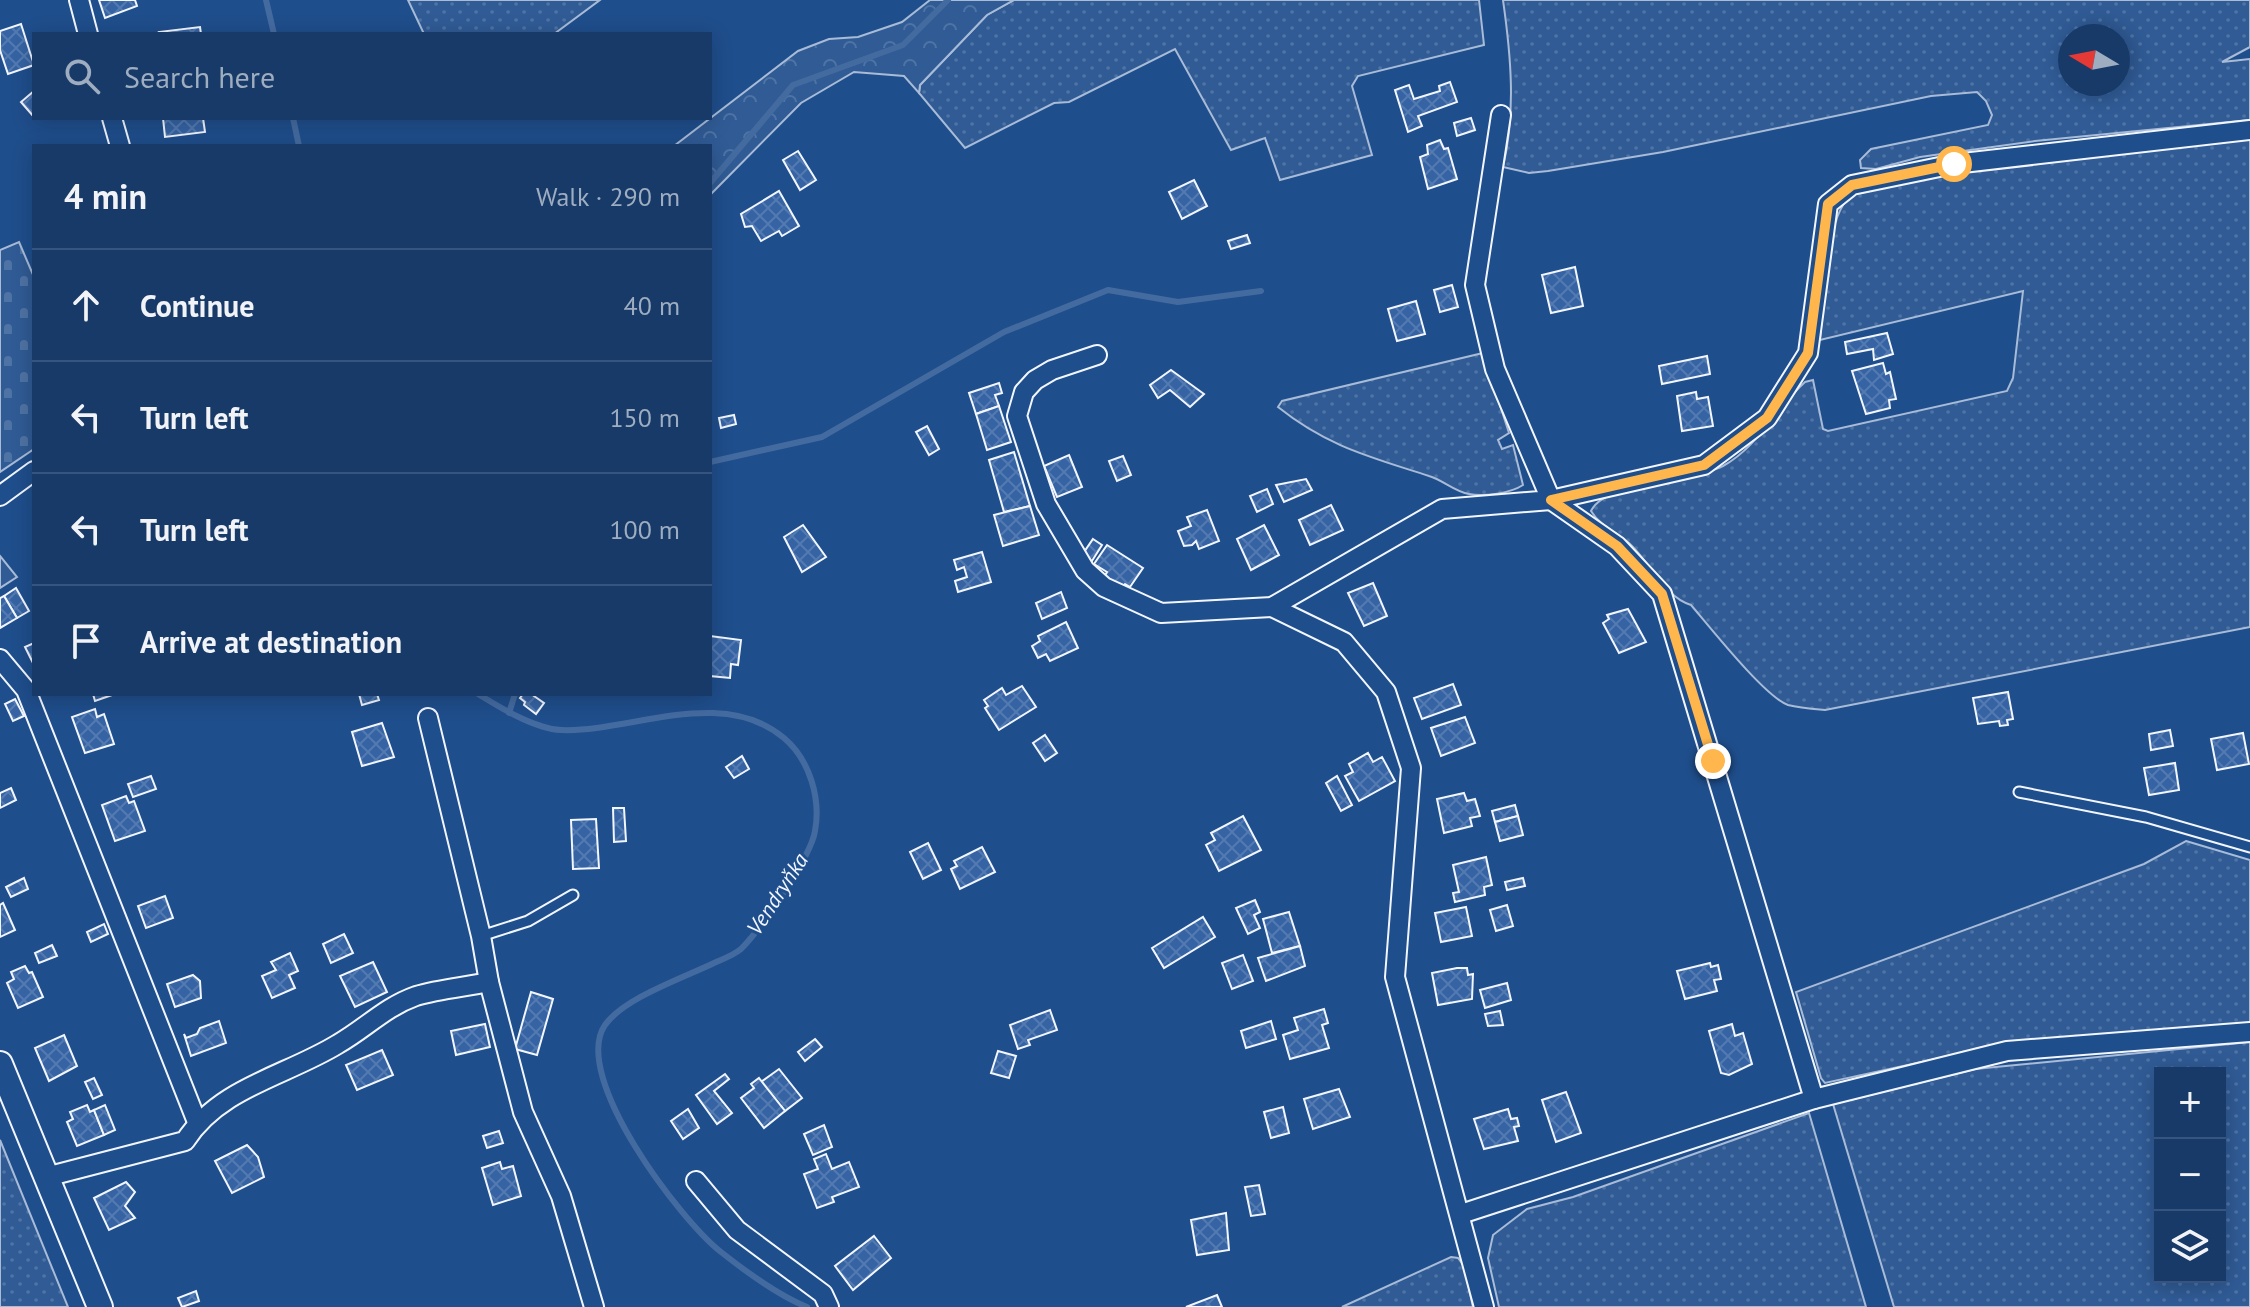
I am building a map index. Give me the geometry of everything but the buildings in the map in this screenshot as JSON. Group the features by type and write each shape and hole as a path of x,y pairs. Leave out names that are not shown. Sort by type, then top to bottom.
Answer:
{"street":[{"path":"79,0 87,32"},
{"path":"1501,115 1475,285 1495,369 1551,500 1617,546 1662,594 1814,1099"},
{"path":"113,120 119,144"},
{"path":"1097,355 1052,370 1035,380 1024,392 1017,416 1046,504 1085,570 1104,587 1161,613 1272,607 1442,509 1551,500 1704,465 1767,418 1808,353 1828,204 1852,185 1954,164 2250,130"},
{"path":"0,496 32,472"},
{"path":"1272,607 1344,642 1386,692 1411,768 1395,977 1484,1307"},
{"path":"0,659 26,690 197,1122"},
{"path":"428,718 481,936 489,982 523,1112 561,1196 594,1307"},
{"path":"46,1177 185,1141 197,1122 267,1076 338,1045 382,1011 418,996 489,982"},
{"path":"1461,1214 1814,1099 2007,1051 2250,1032"},
{"path":"0,1064 100,1307"},
{"path":"696,1181 737,1230 823,1294 828,1304"}],"lane":[{"path":"2019,792 2146,817 2250,847"},
{"path":"481,936 528,921 573,895"}],"green space":[{"path":"408,0 600,0 557,32 423,32"},
{"path":"930,0 1014,0 987,15 920,85 919,93 904,76 854,72 801,103 712,193 712,144 677,144 712,120 712,117 798,51 829,39 858,37 902,22"},
{"path":"1014,0 1479,0 1484,45 1358,76 1352,86 1372,155 1280,180 1265,138 1231,150 1175,49 1069,102 1054,103 965,148 919,93 920,85 987,15"},
{"path":"1503,0 2250,0 2250,47 2222,62 2250,59 2250,120 2035,141 1920,157 1876,169 1861,168 1860,160 1871,149 1988,125 1992,115 1986,101 1977,92 1931,96 1663,152 1529,173 1503,167 1510,126 1510,63"},
{"path":"2250,138 2250,627 1825,710 1797,707 1788,705 1766,689 1691,605 1673,595 1637,551 1591,511 1600,501 1631,487 1723,466 1757,438 1805,382 1813,380 1823,429 1828,431 2007,391 2013,378 2023,291 1820,340 1831,237 1845,202 1861,188 1905,177"},
{"path":"19,242 32,272 32,450 0,472 0,250"},
{"path":"1483,353 1509,433 1498,440 1502,449 1513,445 1523,485 1505,492 1482,495 1464,493 1434,478 1332,441 1278,407 1282,401"},
{"path":"2186,841 2250,860 2250,1025 2123,1033 1986,1048 1825,1083 1821,1078 1796,992 2144,864"},
{"path":"2250,1042 2250,1307 1894,1307 1833,1104 1975,1069"},
{"path":"1809,1113 1866,1307 1499,1307 1488,1258 1493,1235 1527,1209 1573,1197"},
{"path":"0,1140 68,1307 0,1307"},
{"path":"1451,1257 1458,1258 1464,1266 1473,1307 1342,1307"}],"shaded area":[{"path":"0,556 17,577 0,588"}],"waterway":[{"name":"Vendryňka","path":"266,0 274,32"},
{"path":"712,181 793,85 903,45 948,0"},
{"name":"Vendryňka","path":"293,120 299,144"},
{"path":"712,462 822,437 1004,332 1108,290 1178,302 1261,291"},
{"name":"Vendryňka","path":"481,696 529,722 561,730 588,729 675,715 732,715 759,723 784,738 801,757 815,793 815,831 784,893 741,949 626,1006 605,1025 598,1048 603,1078 616,1111 657,1180 681,1211 730,1259 773,1289 807,1307"},
{"path":"509,713 514,696"}],"route":[{"path":"1713,761 1662,594 1617,546 1551,500 1704,465 1767,418 1808,353 1828,204 1852,185 1954,164"}]}
